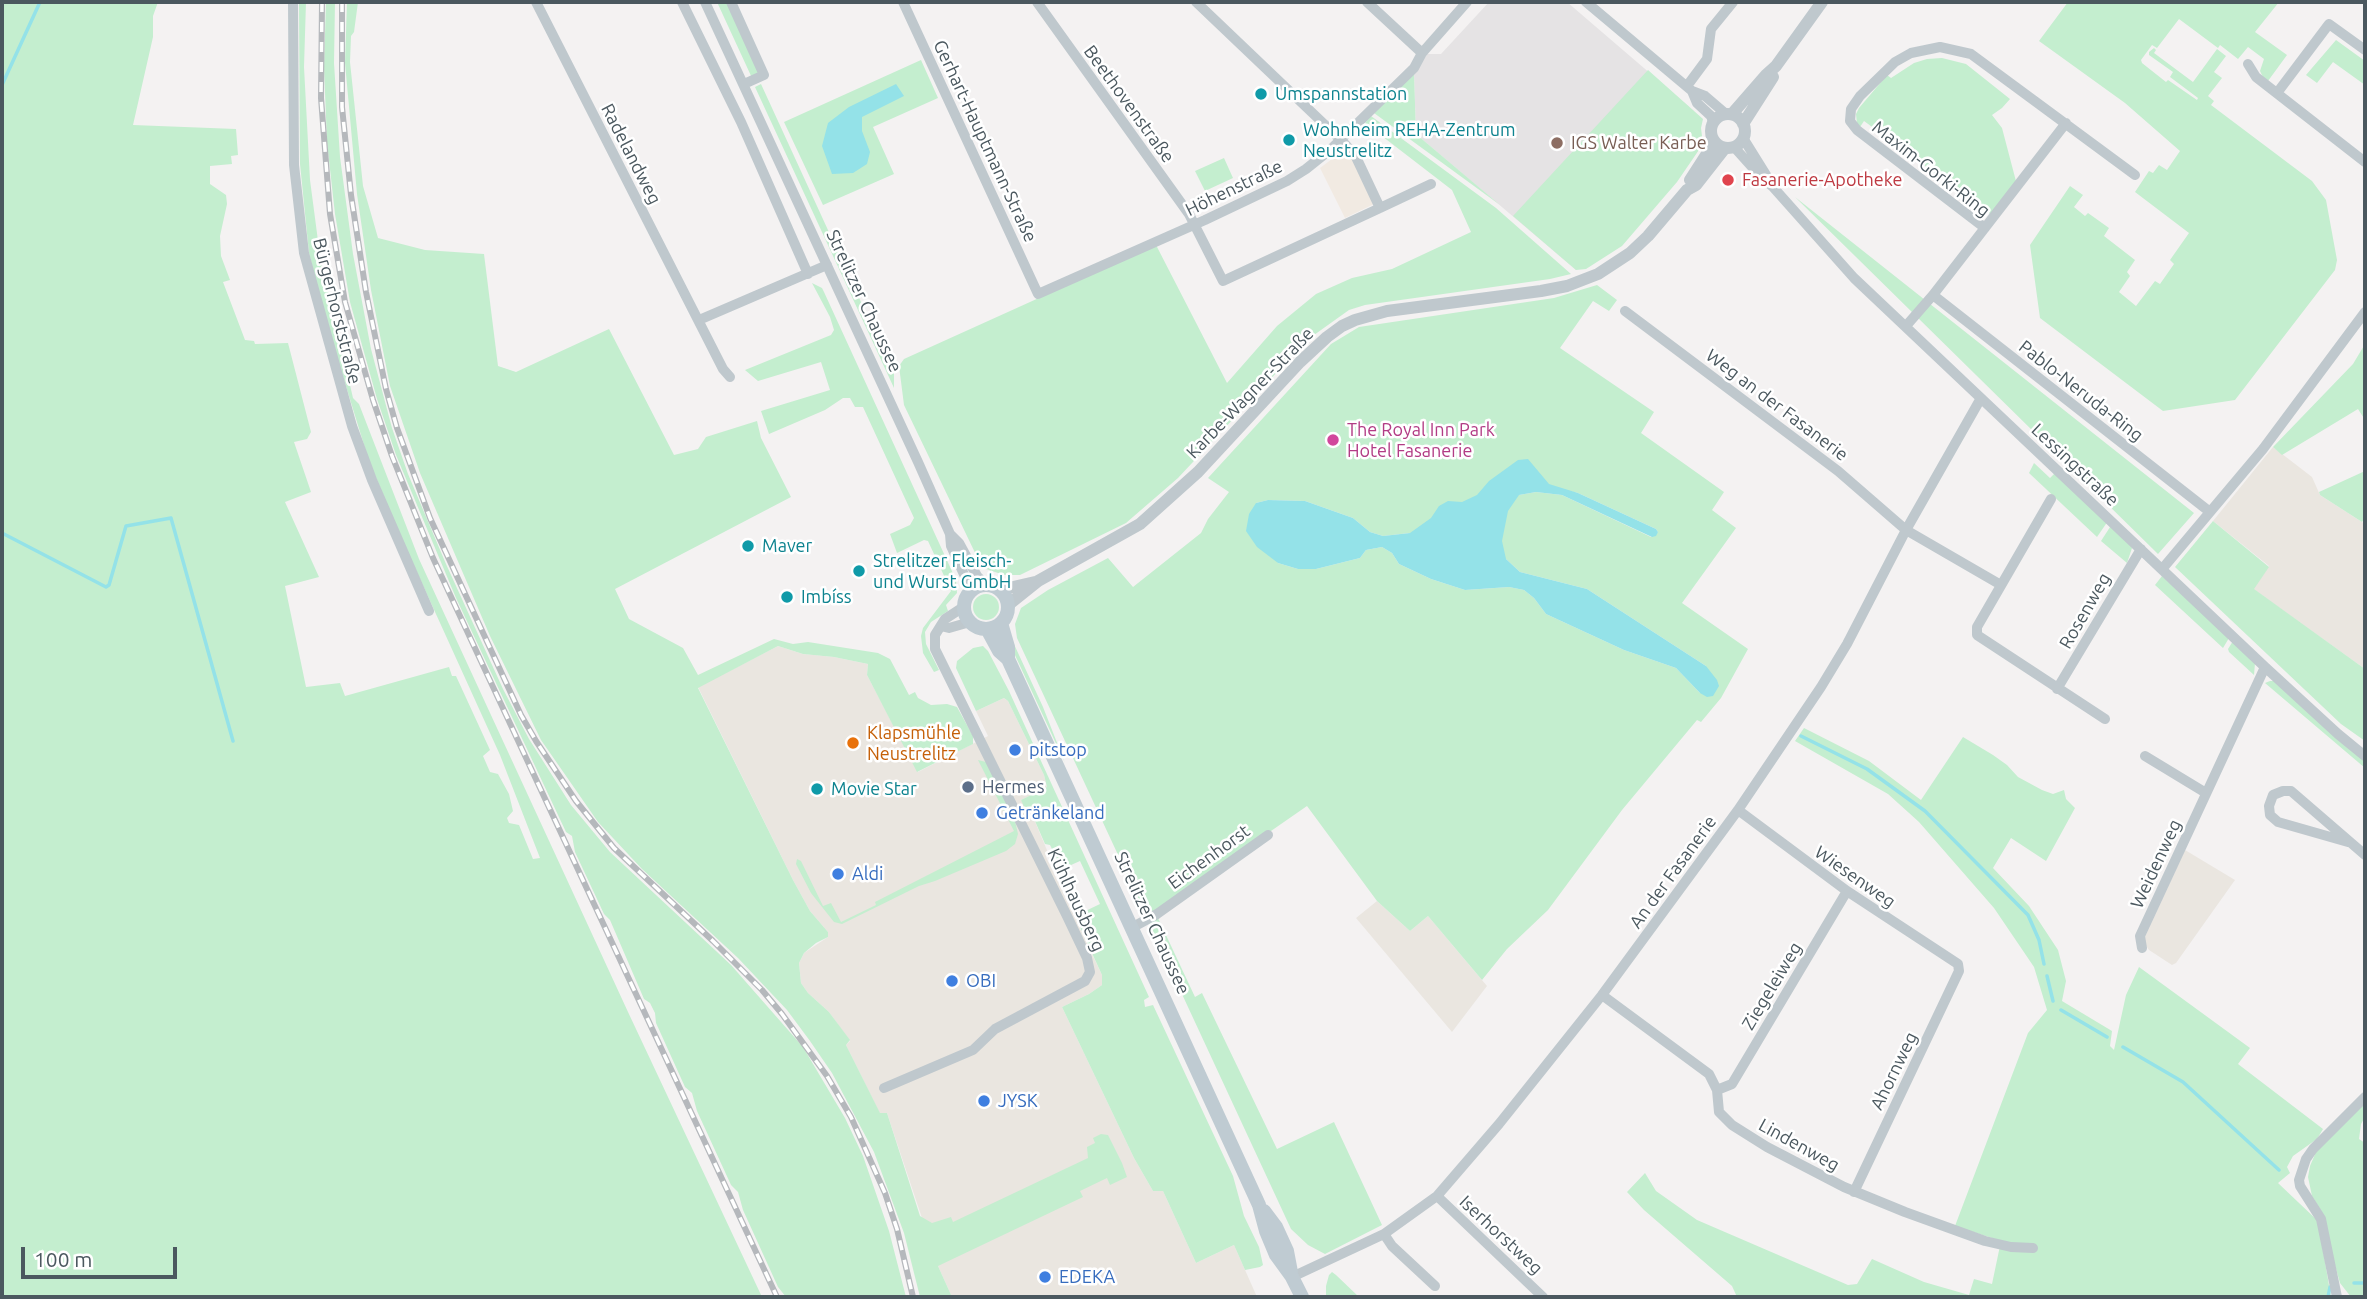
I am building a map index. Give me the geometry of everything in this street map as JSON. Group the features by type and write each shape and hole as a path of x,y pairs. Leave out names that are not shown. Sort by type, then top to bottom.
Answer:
{"main road":[{"path":"967,599 978,587 993,588"},
{"name":"Strelitzer Chaussee","path":"993,588 1008,605"},
{"name":"Strelitzer Chaussee","path":"967,599 966,615 970,622"},
{"path":"970,622 987,629 1001,623 1007,614 1008,605"},
{"name":"Strelitzer Chaussee","path":"1001,623 1008,647 1008,659"},
{"name":"Strelitzer Chaussee","path":"987,629 999,650 1008,659 1259,1205 1276,1255 1292,1276 1302,1297"}],"street":[{"name":"Bürgerhorststraße","path":"293,2 294,165 304,253 352,426 372,480 429,611"},
{"name":"Radelandweg","path":"536,2 723,369 730,377"},
{"path":"682,2 813,272"},
{"name":"Strelitzer Chaussee","path":"705,2 950,534 951,546 967,581 967,599"},
{"path":"731,2 764,75 744,84"},
{"name":"Gerhart-Hauptmann-Straße","path":"903,2 1038,294"},
{"name":"Beethovenstraße","path":"1037,2 1195,224 1223,281 1380,208"},
{"path":"1196,2 1356,157 1380,208 1431,184"},
{"path":"1367,2 1422,53"},
{"name":"Höhenstraße","path":"1038,294 1195,224 1287,181 1306,169 1414,68 1422,53 1467,2"},
{"path":"1689,88 1707,59 1711,29 1733,2"},
{"path":"1776,66 1772,79 1743,124 1734,144 1717,145 1711,129 1713,122 1717,117 1729,114 1776,66 1822,2"},
{"path":"1590,3 1689,88 1705,96 1743,124"},
{"path":"2277,93 2329,24 2365,50"},
{"name":"Maxim-Gorki-Ring","path":"1906,326 1985,228 1850,121 1851,109 1860,96 1895,62 1911,53 1940,47 1971,54 2135,175"},
{"path":"2248,64 2256,78 2365,162"},
{"path":"1689,88 1697,103 1713,122"},
{"path":"1985,228 2063,121"},
{"name":"Karbe-Wagner-Straße","path":"1687,190 1689,181 1710,149 1713,139"},
{"name":"Karbe-Wagner-Straße","path":"1008,605 1038,581 1140,524 1198,472 1300,362 1342,326 1387,311 1541,291 1584,281 1630,253 1687,190 1696,185 1734,144"},
{"name":"Lessingstraße","path":"1734,144 1854,278 2265,667 2365,756"},
{"path":"699,320 827,265"},
{"name":"Pablo-Neruda-Ring","path":"1933,295 2210,512"},
{"name":"Weg an der Fasanerie","path":"1625,311 1839,471 1906,530"},
{"path":"2163,568 2263,449 2365,312"},
{"name":"An der Fasanerie","path":"1292,1276 1384,1234 1437,1195 1499,1124 1602,995 1738,810 1834,666 1906,530 1981,398"},
{"path":"2051,499 1977,627 1977,635 2105,719"},
{"path":"1906,530 2001,584"},
{"name":"Strelitzer Chaussee","path":"950,534 959,543 977,576 993,588"},
{"name":"Rosenweg","path":"2057,689 2141,549"},
{"name":"Karbe-Wagner-Straße","path":"993,588 1038,581"},
{"path":"967,599 944,619 941,626 949,628 970,622"},
{"name":"Kühlhausberg","path":"884,1088 973,1049 995,1029 1085,981 1090,972 1087,958 1067,916 938,656 935,642 941,626"},
{"name":"Weidenweg","path":"2142,948 2140,936 2265,667"},
{"path":"2145,756 2206,793"},
{"path":"2348,842 2278,822 2270,815 2269,806 2273,795 2291,791 2365,855"},
{"name":"Wiesenweg","path":"1738,810 1847,891 1958,964"},
{"name":"Eichenhorst","path":"1133,927 1157,914 1268,835"},
{"name":"Ziegeleiweg","path":"1717,1090 1732,1084 1847,891"},
{"name":"Ahornweg","path":"1854,1192 1959,971 1958,964"},
{"name":"Lindenweg","path":"1602,995 1709,1074 1717,1090 1719,1112 1732,1125 1777,1153 1854,1192 1985,1241 2011,1247 2033,1248"},
{"path":"2337,1297 2321,1219 2299,1180 2306,1159 2313,1149 2365,1097"},
{"name":"Iserhorstweg","path":"1437,1195 1543,1297"},
{"path":"1384,1234 1392,1246 1435,1286"}],"shaded area":[{"name":"IGS Walter Karbe","path":"1489,2 1567,2 1694,111 1576,270 1416,134 1414,73 1427,54 1441,54"},
{"path":"2273,447 2312,477 2320,495 2365,524 2365,669 2253,589 2269,566 2213,521"},
{"path":"778,646 803,654 868,664 867,675 918,772 988,736 976,711 1004,698 1008,701 1044,775 1047,787 1021,800 1031,812 1049,855 1046,857 1102,975 1102,985 1062,1007 1134,1158 1153,1191 1163,1191 1196,1263 1234,1245 1257,1297 952,1297 938,1266 887,1113 880,1114 846,1045 850,1041 829,1012 801,983 799,963 804,953 828,937 828,932 810,911 793,880 698,687"},
{"path":"2185,850 2235,880 2172,965 2149,950 2143,941"},
{"path":"1377,901 1410,931 1428,916 1487,986 1452,1032 1356,918"}],"green space":[{"path":"2,2 158,2 153,16 153,37 133,125 236,129 238,155 231,156 232,164 210,166 210,184 226,195 227,204 220,236 221,256 230,280 223,282 245,340 254,341 255,344 288,343 311,432 307,439 294,442 311,492 285,502 319,577 285,586 306,687 340,683 345,696 449,667 452,676 456,676 490,750 483,756 490,772 498,774 509,794 513,811 507,818 509,823 519,825 533,859 540,858 500,755 369,461 328,328 309,253 300,164 299,2 306,2 304,67 310,180 320,256 353,398 359,404 419,559 762,1297 2,1297"},
{"path":"326,2 335,2 334,63 340,157 353,254 371,349 392,428 408,474 446,564 503,689 529,739 571,805 610,852 731,965 803,1047 845,1118 863,1156 889,1231 906,1297 786,1297 778,1287 743,1210 738,1192 731,1185 697,1111 692,1093 685,1087 656,1023 655,1013 650,1003 644,999 610,920 604,914 575,852 572,836 566,832 456,598 396,455 350,302 335,214 327,142 324,67"},
{"path":"347,2 358,2 354,32 351,36 350,62 363,186 378,238 425,250 484,254 498,366 516,372 609,329 674,455 698,449 706,437 757,421 761,438 791,497 615,589 629,619 683,648 698,675 774,639 793,644 808,642 878,653 890,659 909,695 915,692 918,698 931,705 947,704 957,707 973,736 973,744 917,772 867,675 868,664 803,654 778,646 698,688 793,880 810,911 828,932 828,937 804,953 799,963 801,983 829,1012 850,1040 846,1045 880,1113 887,1113 920,1216 932,1223 951,1217 953,1222 1088,1158 1087,1147 1095,1143 1093,1138 1101,1134 1108,1135 1122,1163 1127,1177 1110,1185 1107,1178 1080,1191 1083,1197 938,1266 952,1297 920,1297 904,1233 874,1152 832,1073 810,1041 787,1010 738,958 642,869 598,822 541,740 490,636 420,473 390,386 371,290 357,194 345,63"},
{"path":"717,2 727,2 760,75 752,78"},
{"path":"2068,2 2279,2 2255,32 2287,55 2268,81 2260,71 2264,59 2248,47 2238,59 2220,45 2218,48 2179,19 2157,48 2152,45 2141,60 2166,82 2168,80 2197,100 2198,98 2170,77 2173,72 2149,55 2149,52 2154,48 2154,53 2193,82 2217,49 2226,56 2214,72 2222,78 2208,96 2214,101 2211,105 2312,181 2326,200 2337,260 2335,270 2235,400 2163,411 2040,318 2030,245 2070,186 2083,195 2074,207 2109,228 2104,236 2135,260 2127,272 2130,276 2119,292 2136,306 2155,281 2160,284 2174,264 2170,260 2189,233 2135,192 2149,171 2153,173 2159,165 2167,170 2180,151 2125,103 2039,41"},
{"path":"2336,40 2365,61 2365,85 2333,62 2317,83 2306,75"},
{"path":"1942,58 1966,64 2010,99 1992,115 2002,128 2017,185 1993,216 1864,121 1860,127 1857,124 1856,114 1859,108 1887,75 1891,78 1914,63"},
{"path":"921,60 938,98 873,127 894,174 823,205 784,122"},
{"path":"1648,70 1703,119 1703,144 1677,182 1622,246 1586,269 1576,270 1513,216"},
{"path":"1414,73 1416,134 1500,205 1374,113"},
{"path":"761,84 894,374 894,388 755,87"},
{"path":"1371,116 1496,208 1571,274 1365,305 1349,310 1307,340 1178,478 1126,523 1020,575 1004,575 986,569 979,561 904,405 899,366 904,359 1156,245 1227,383 1277,326 1316,294 1352,278 1392,269 1471,232 1452,190 1365,123"},
{"path":"1224,158 1233,178 1205,191 1195,171"},
{"path":"1795,197 2194,513 2158,554"},
{"path":"812,283 824,292 956,580 957,593 946,605 948,611 931,622 925,632 926,644 939,670 934,672 923,653 921,636 923,628 951,591 928,541 924,540 897,553 890,534 910,525 914,518 863,407 855,407 850,398 843,398 825,410 769,434 761,411 830,390 821,362 758,381 745,370 831,335 834,330 830,317"},
{"path":"1597,285 1617,300 1609,311 1593,301 1560,348 1654,412 1641,433 1724,492 1712,510 1736,528 1682,603 1748,649 1721,698 1701,722 1697,720 1622,810 1548,910 1507,949 1482,980 1428,916 1410,931 1377,901 1307,806 1147,917 1017,638 1015,624 1021,608 1048,590 1108,558 1133,587 1201,533 1208,519 1229,492 1208,478 1331,344 1359,327 1554,298","holes":["1510,479 1578,493 1658,532 1651,537 1562,495 1536,492 1519,495","1268,500 1305,501 1353,518 1370,532 1383,536 1410,533 1506,559 1520,572 1587,589 1706,666 1700,693 1676,668 1624,650 1546,614 1524,590 1509,587 1465,590 1431,579 1399,564 1392,553 1382,547 1366,550 1360,558 1316,569 1298,569 1278,563 1256,503"]},
{"path":"2365,344 2365,420 2358,409 2282,455 2273,447 2353,364"},
{"path":"2034,463 2050,478 2056,472 2108,521 2097,537 2029,473"},
{"path":"2365,471 2365,518 2362,522 2319,492"},
{"path":"2213,521 2269,567 2254,589 2365,669 2365,741 2341,724 2175,567"},
{"path":"2112,524 2129,541 2132,548 2127,563 2101,541"},
{"path":"2162,576 2229,638 2223,648 2155,585"},
{"path":"986,594 995,598 999,607 995,616 986,620 977,616 973,607 977,598"},
{"path":"1008,640 1013,642 1065,763"},
{"path":"2233,641 2255,663 2254,675 2229,652"},
{"path":"983,646 1009,691 1149,997 1144,1000 1145,1007 1153,1005 1233,1176 1244,1216 1259,1247 1263,1265 1260,1267 1245,1270 1234,1245 1196,1263 1163,1191 1153,1191 1134,1158 1062,1007 1102,985 1102,975 1075,916 1100,904 1080,861 1062,869 1050,845 1045,844 1031,812 1027,813 1021,800 1047,787 1044,775 1008,701 1004,698 976,711 956,668 957,661 973,648"},
{"path":"2275,681 2365,760 2365,768 2265,683"},
{"path":"1804,728 1869,761 1921,800 1963,737 2007,765 2018,777 2042,790 2053,794 2064,790 2066,799 2075,808 2046,861 2011,838 1993,868 2029,906 2058,950 2066,981 2062,1001 2112,1031 2110,1046 2114,1050 2126,995 2139,967 2250,1048 2238,1064 2323,1129 2317,1139 2293,1156 2287,1167 2290,1173 2278,1183 2318,1221 2331,1297 1737,1297 1732,1286 1627,1192 1645,1173 1656,1191 1697,1220 1848,1285 1857,1284 1872,1259 1924,1282 1969,1295 1974,1279 1992,1284 2001,1241 1955,1226 2028,1033 2047,1010 2034,967 1994,908 1919,822 1888,794 1795,741"},
{"path":"978,760 986,762 1015,821 1018,834 1015,844 1006,851 919,886 842,924 834,922 811,893 796,864 797,859 801,861 823,906 831,903 841,922 1014,831"},
{"path":"1158,918 1195,997 1202,993 1277,1149 1334,1122 1382,1225 1325,1254 1308,1245 1291,1229 1149,923"},
{"path":"2363,1105 2365,1117 2359,1139 2365,1143 2365,1297 2351,1297 2340,1283 2325,1217 2312,1196 2308,1177 2316,1152"},
{"path":"1332,1272 1359,1297 1326,1297 1326,1286"}],"sand":[{"path":"1344,150 1352,158 1374,204 1345,218 1320,168"}],"water":[{"path":"896,84 904,96 862,117 862,131 870,152 867,164 853,173 832,174 822,146 828,123 849,107"},
{"path":"1528,459 1549,484 1578,493 1658,532 1652,537 1562,495 1536,492 1519,495 1508,511 1502,541 1506,559 1520,572 1587,589 1706,666 1719,686 1713,696 1707,697 1700,693 1676,668 1624,650 1546,614 1524,590 1509,587 1465,590 1431,579 1399,564 1392,553 1382,547 1366,550 1360,558 1316,569 1298,569 1278,563 1257,547 1246,531 1249,514 1256,503 1268,500 1305,501 1353,518 1370,532 1383,536 1410,533 1431,518 1439,506 1448,501 1462,502 1477,495 1489,481 1518,460"}],"waterway":[{"path":"2,85 40,2"},
{"path":"2,533 106,587 109,585 126,526 171,518 233,741"},
{"path":"1801,736 1867,769 1925,811 2028,915 2039,940 2044,964"},
{"path":"2047,976 2053,1001"},
{"path":"2061,1010 2107,1037"},
{"path":"2123,1047 2183,1082 2279,1170"},
{"path":"2354,1283 2365,1283"},
{"path":"2328,1297 2330,1287"}],"railway":[{"path":"322,2 321,98 330,214 345,302 392,456 433,558 777,1297"},
{"path":"342,2 342,107 351,195 366,292 397,428 430,518 521,715 576,801 614,848 762,990 827,1076 851,1117 885,1193 897,1229 913,1297"}],"place":[{"name":"Umspannstation","path":"1261,94"},
{"name":"Wohnheim REHA-Zentrum Neustrelitz","path":"1289,140"},
{"name":"IGS Walter Karbe","path":"1557,143"},
{"name":"Fasanerie-Apotheke","path":"1728,180"},
{"name":"The Royal Inn Park Hotel Fasanerie","path":"1333,440"},
{"name":"Maver","path":"748,546"},
{"name":"Strelitzer Fleisch- und Wurst GmbH","path":"859,571"},
{"name":"Imbíss","path":"787,597"},
{"name":"Klapsmühle Neustrelitz","path":"853,743"},
{"name":"pitstop","path":"1015,750"},
{"name":"Hermes","path":"968,787"},
{"name":"Movie Star","path":"817,789"},
{"name":"Getränkeland","path":"982,813"},
{"name":"Aldi","path":"838,874"},
{"name":"OBI","path":"952,981"},
{"name":"JYSK","path":"984,1101"},
{"name":"EDEKA","path":"1045,1277"}]}
